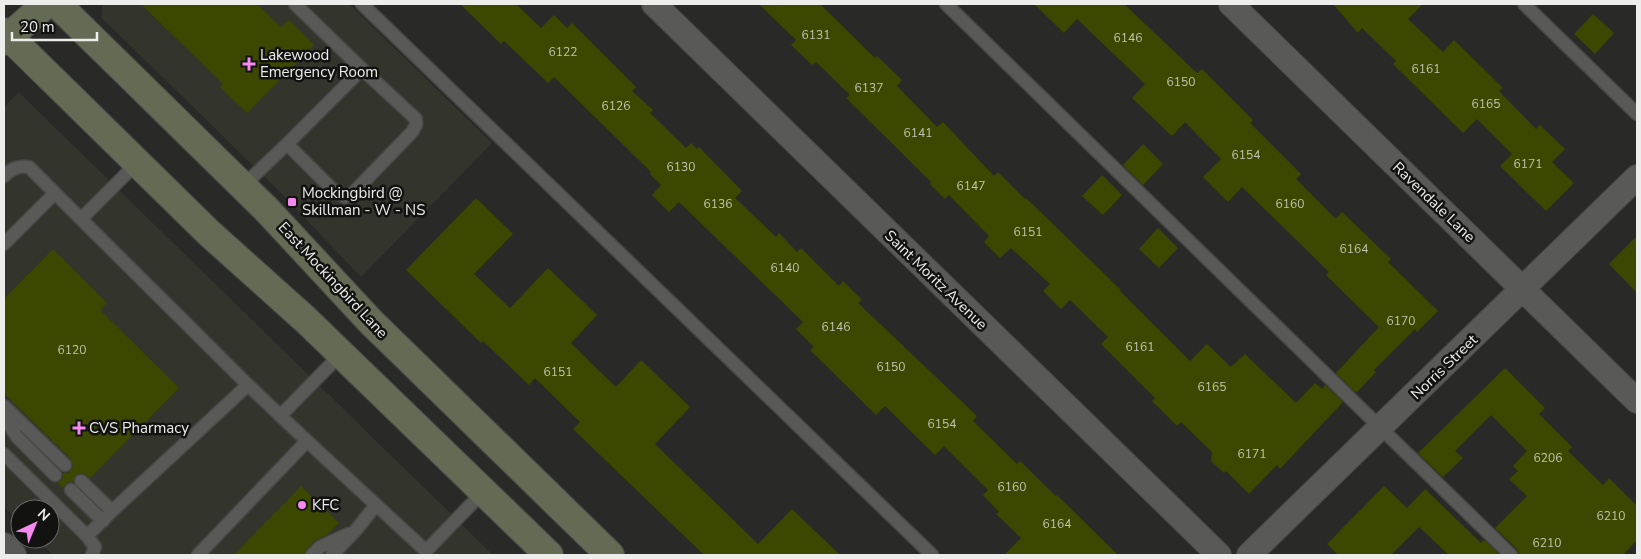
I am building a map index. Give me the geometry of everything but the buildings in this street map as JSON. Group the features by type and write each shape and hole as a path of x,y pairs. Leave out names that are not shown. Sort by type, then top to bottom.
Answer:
{"main road":[{"path":"46,4 5,37 208,232 306,320 549,555"},
{"name":"East Mockingbird Lane","path":"57,4 267,210 371,322 598,551"},
{"path":"341,354 371,322"}],"street":[{"name":"Saint Moritz Avenue","path":"654,4 1219,555"},
{"name":"Ravendale Lane","path":"1231,4 1637,401"},
{"name":"Norris Street","path":"1249,555 1381,429 1637,177"},
{"path":"4,545 14,555"}],"lane":[{"path":"287,144 336,193 345,197 353,193 412,132 416,125 416,118 294,4"},
{"path":"362,4 932,555"},
{"path":"946,4 1510,555"},
{"path":"1524,4 1637,114"},
{"path":"243,186 362,69"},
{"path":"81,219 137,163"},
{"path":"4,176 10,169 19,166 29,167 248,385 426,554 483,492"},
{"path":"4,244 56,193"},
{"path":"280,416 341,354"},
{"path":"87,536 248,385"},
{"path":"4,406 65,465"},
{"path":"4,417 17,438 55,475"},
{"path":"198,555 307,441"},
{"path":"4,454 87,536 95,547 92,555"},
{"path":"103,521 76,486 112,511"},
{"path":"332,555 356,530 376,505"},
{"path":"312,555 320,547 356,530"}],"shaded area":[{"path":"102,4 349,4 492,143 361,277 278,190 102,18"},
{"path":"19,92 493,555 53,555 47,549 60,549 60,499 10,499 10,513 4,507 4,107"}],"place":[{"name":"Lakewood Emergency Room","path":"249,64"},
{"name":"Mockingbird @ Skillman - W - NS","path":"292,202"},
{"name":"CVS Pharmacy","path":"79,428"},
{"name":"KFC","path":"302,505"}]}
